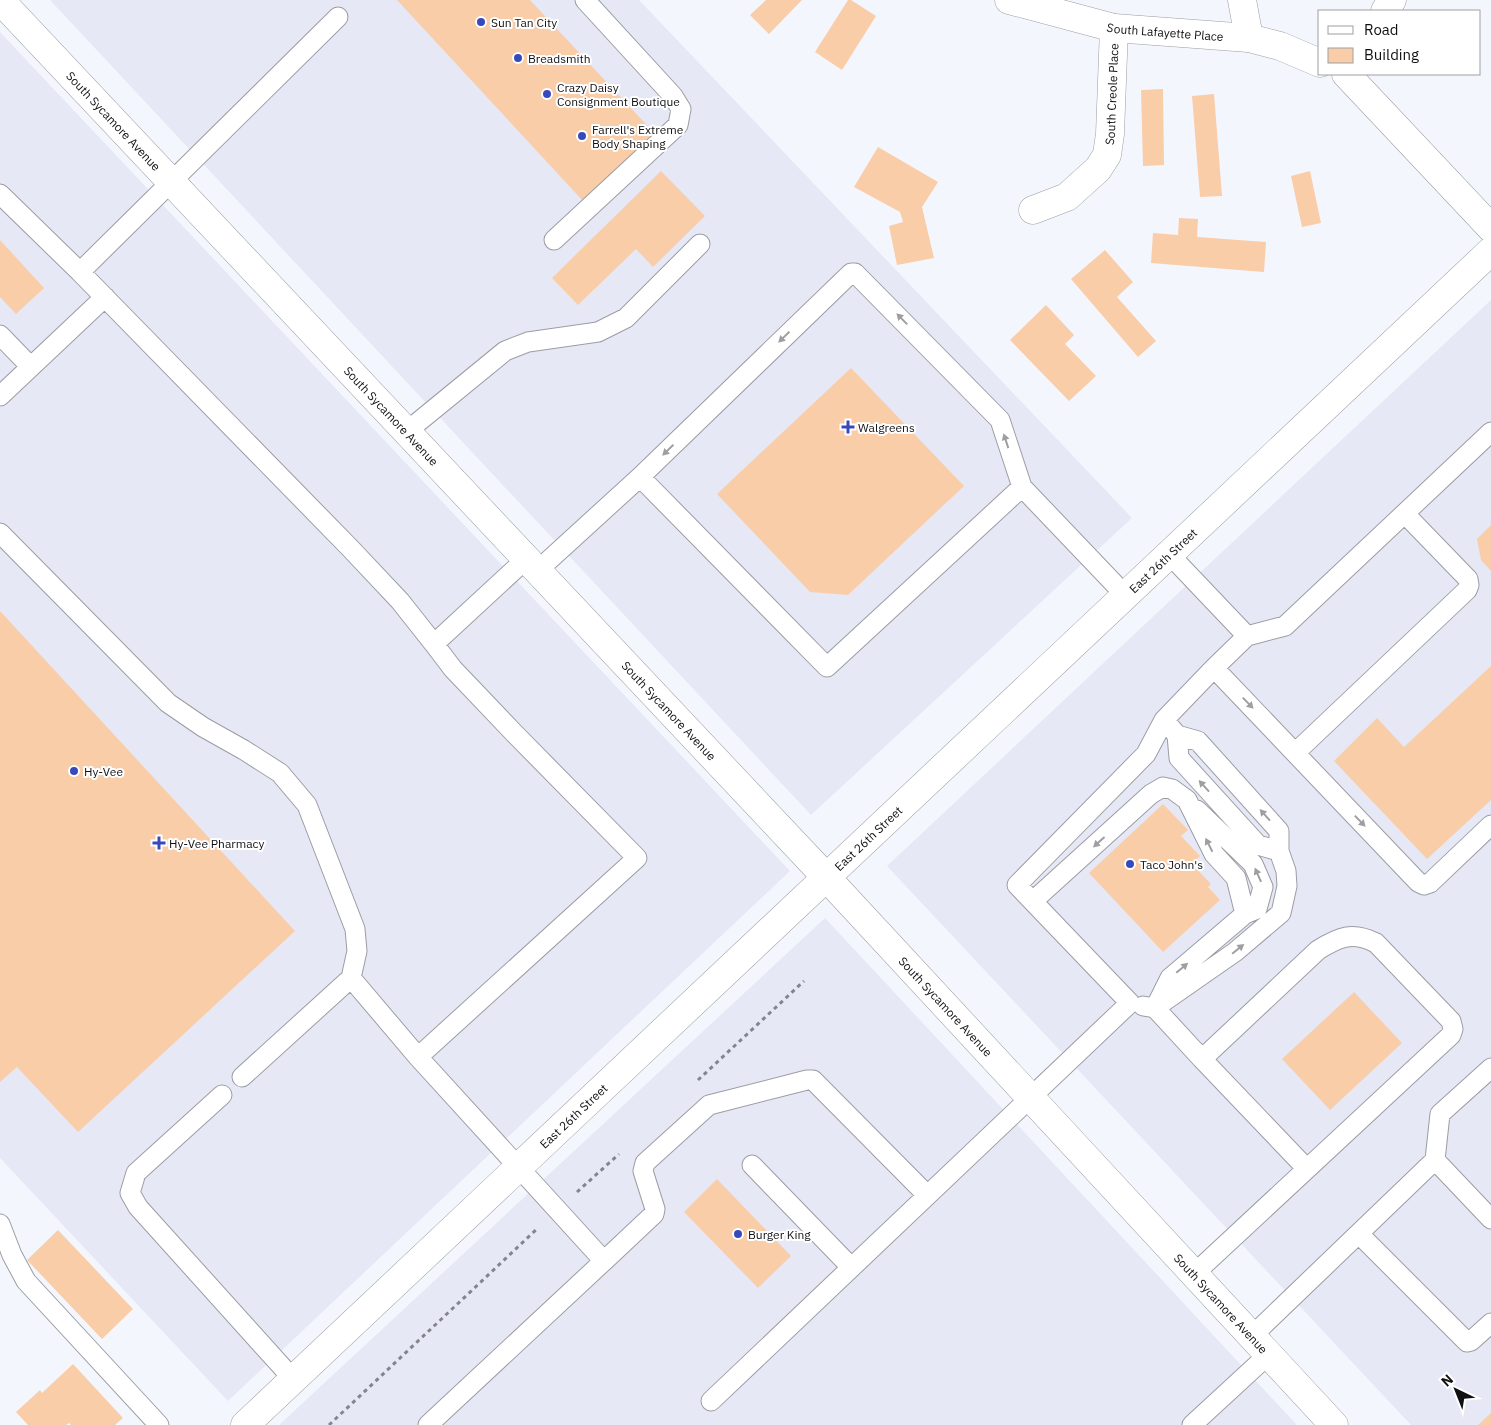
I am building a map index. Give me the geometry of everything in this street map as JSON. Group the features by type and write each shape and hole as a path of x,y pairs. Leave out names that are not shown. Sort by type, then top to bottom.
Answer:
{"main road":[{"name":"South Lafayette Place","path":"1009,0 1114,28 1249,38 1280,46 1318,62"},
{"path":"1242,0 1249,38"},
{"name":"South Sycamore Avenue","path":"3,1 170,182 826,877 1334,1425"},
{"name":"South Creole Place","path":"1033,210 1067,197 1098,169 1107,155 1110,134 1114,28"},
{"path":"1348,75 1491,228"},
{"name":"East 26th Street","path":"244,1425 1491,251"}],"lane":[{"path":"554,240 678,125 681,109 673,96 585,0"},
{"path":"80,272 338,17"},
{"path":"0,194 105,297 370,569 400,601 453,669 638,858 418,1057"},
{"path":"406,432 505,350 528,342 598,332 626,318 700,244"},
{"path":"434,644 640,478 851,273 856,272 1000,420 1022,487 1126,596"},
{"path":"0,396 105,297"},
{"path":"0,334 31,366"},
{"path":"1307,1169 1155,1008 1130,1003 1017,885 1146,754 1164,720 1214,668 1248,636 1285,626 1491,432"},
{"path":"640,478 827,667 1022,487"},
{"path":"1295,753 1467,590 1468,580 1405,514"},
{"path":"0,532 168,703 203,727 280,773 307,805 355,929 357,951 351,978 242,1077"},
{"path":"1169,554 1248,636"},
{"path":"1214,668 1418,882 1424,885 1430,883 1491,825"},
{"path":"1155,1008 1235,952 1281,913 1287,886 1286,871 1279,852 1279,831 1198,741 1177,734 1164,720"},
{"path":"1177,734 1179,758 1258,844 1279,852"},
{"path":"1033,902 1151,794 1163,787 1172,789 1187,800 1214,854 1236,878 1245,914 1170,978 1155,1008"},
{"path":"1194,1274 1451,1035 1453,1029 1451,1021 1376,942 1363,936 1350,936 1333,941 1318,950 1202,1059"},
{"path":"351,978 418,1057 604,1261"},
{"path":"710,1401 1130,1003"},
{"path":"1192,1425 1359,1234 1435,1160 1440,1114 1491,1068"},
{"path":"428,1425 654,1214 655,1209 643,1171 645,1163 709,1105 813,1080 927,1195"},
{"path":"222,1095 136,1173 130,1193 138,1207 293,1379"},
{"path":"1435,1160 1491,1219"},
{"path":"752,1165 851,1267"},
{"path":"0,1224 12,1255 26,1281 159,1425"},
{"path":"1359,1234 1467,1342 1471,1341 1491,1323"}],"shaded area":[{"path":"50,0 639,0 1132,518 811,815"},
{"path":"0,32 790,871 228,1401 0,1158"},
{"path":"1491,300 1491,1425 1411,1425 887,866"},
{"path":"825,918 1297,1425 279,1425"}],"building":[{"path":"397,0 530,0 656,135 584,202"},
{"path":"766,0 802,0 769,34 750,15"},
{"path":"848,0 876,16 842,70 815,52"},
{"path":"1163,89 1164,165 1143,166 1141,90"},
{"path":"1214,94 1222,196 1200,197 1192,96"},
{"path":"878,147 938,182 922,207 934,258 897,265 889,226 903,222 900,212 854,187"},
{"path":"661,171 705,216 653,267 636,249 578,305 552,278"},
{"path":"1310,171 1321,223 1302,227 1291,176"},
{"path":"1179,218 1198,219 1197,237 1266,242 1264,272 1151,263 1153,233 1178,235"},
{"path":"0,240 44,288 16,314 0,297"},
{"path":"1105,250 1133,282 1117,297 1156,341 1138,357 1071,279"},
{"path":"1046,305 1074,335 1065,344 1096,376 1069,401 1010,340"},
{"name":"Walgreens","path":"851,368 964,486 848,595 810,592 717,494"},
{"path":"1491,525 1491,571 1481,560 1477,539"},
{"name":"Hy-Vee","path":"0,611 295,931 78,1132 17,1067 0,1082"},
{"path":"1491,666 1491,800 1427,859 1334,761 1377,718 1404,747"},
{"path":"1163,804 1188,830 1181,836 1200,856 1192,864 1211,884 1208,887 1220,900 1163,952 1089,873"},
{"path":"1354,992 1402,1043 1330,1110 1282,1059"},
{"name":"Burger King","path":"717,1179 791,1256 758,1288 684,1212"},
{"path":"58,1230 133,1309 102,1339 27,1260"},
{"path":"73,1364 123,1418 115,1425 71,1425 69,1423 66,1425 28,1425 16,1412 40,1390 42,1393"},
{"path":"1491,1413 1491,1425 1478,1425"}],"place":[{"name":"Sun Tan City","path":"481,22"},
{"name":"Breadsmith","path":"518,58"},
{"name":"Crazy Daisy Consignment Boutique","path":"547,94"},
{"name":"Farrell's Extreme Body Shaping","path":"582,136"},
{"name":"Walgreens","path":"848,427"},
{"name":"Hy-Vee","path":"74,771"},
{"name":"Hy-Vee Pharmacy","path":"159,843"},
{"name":"Taco John's","path":"1130,864"},
{"name":"Burger King","path":"738,1234"}]}
